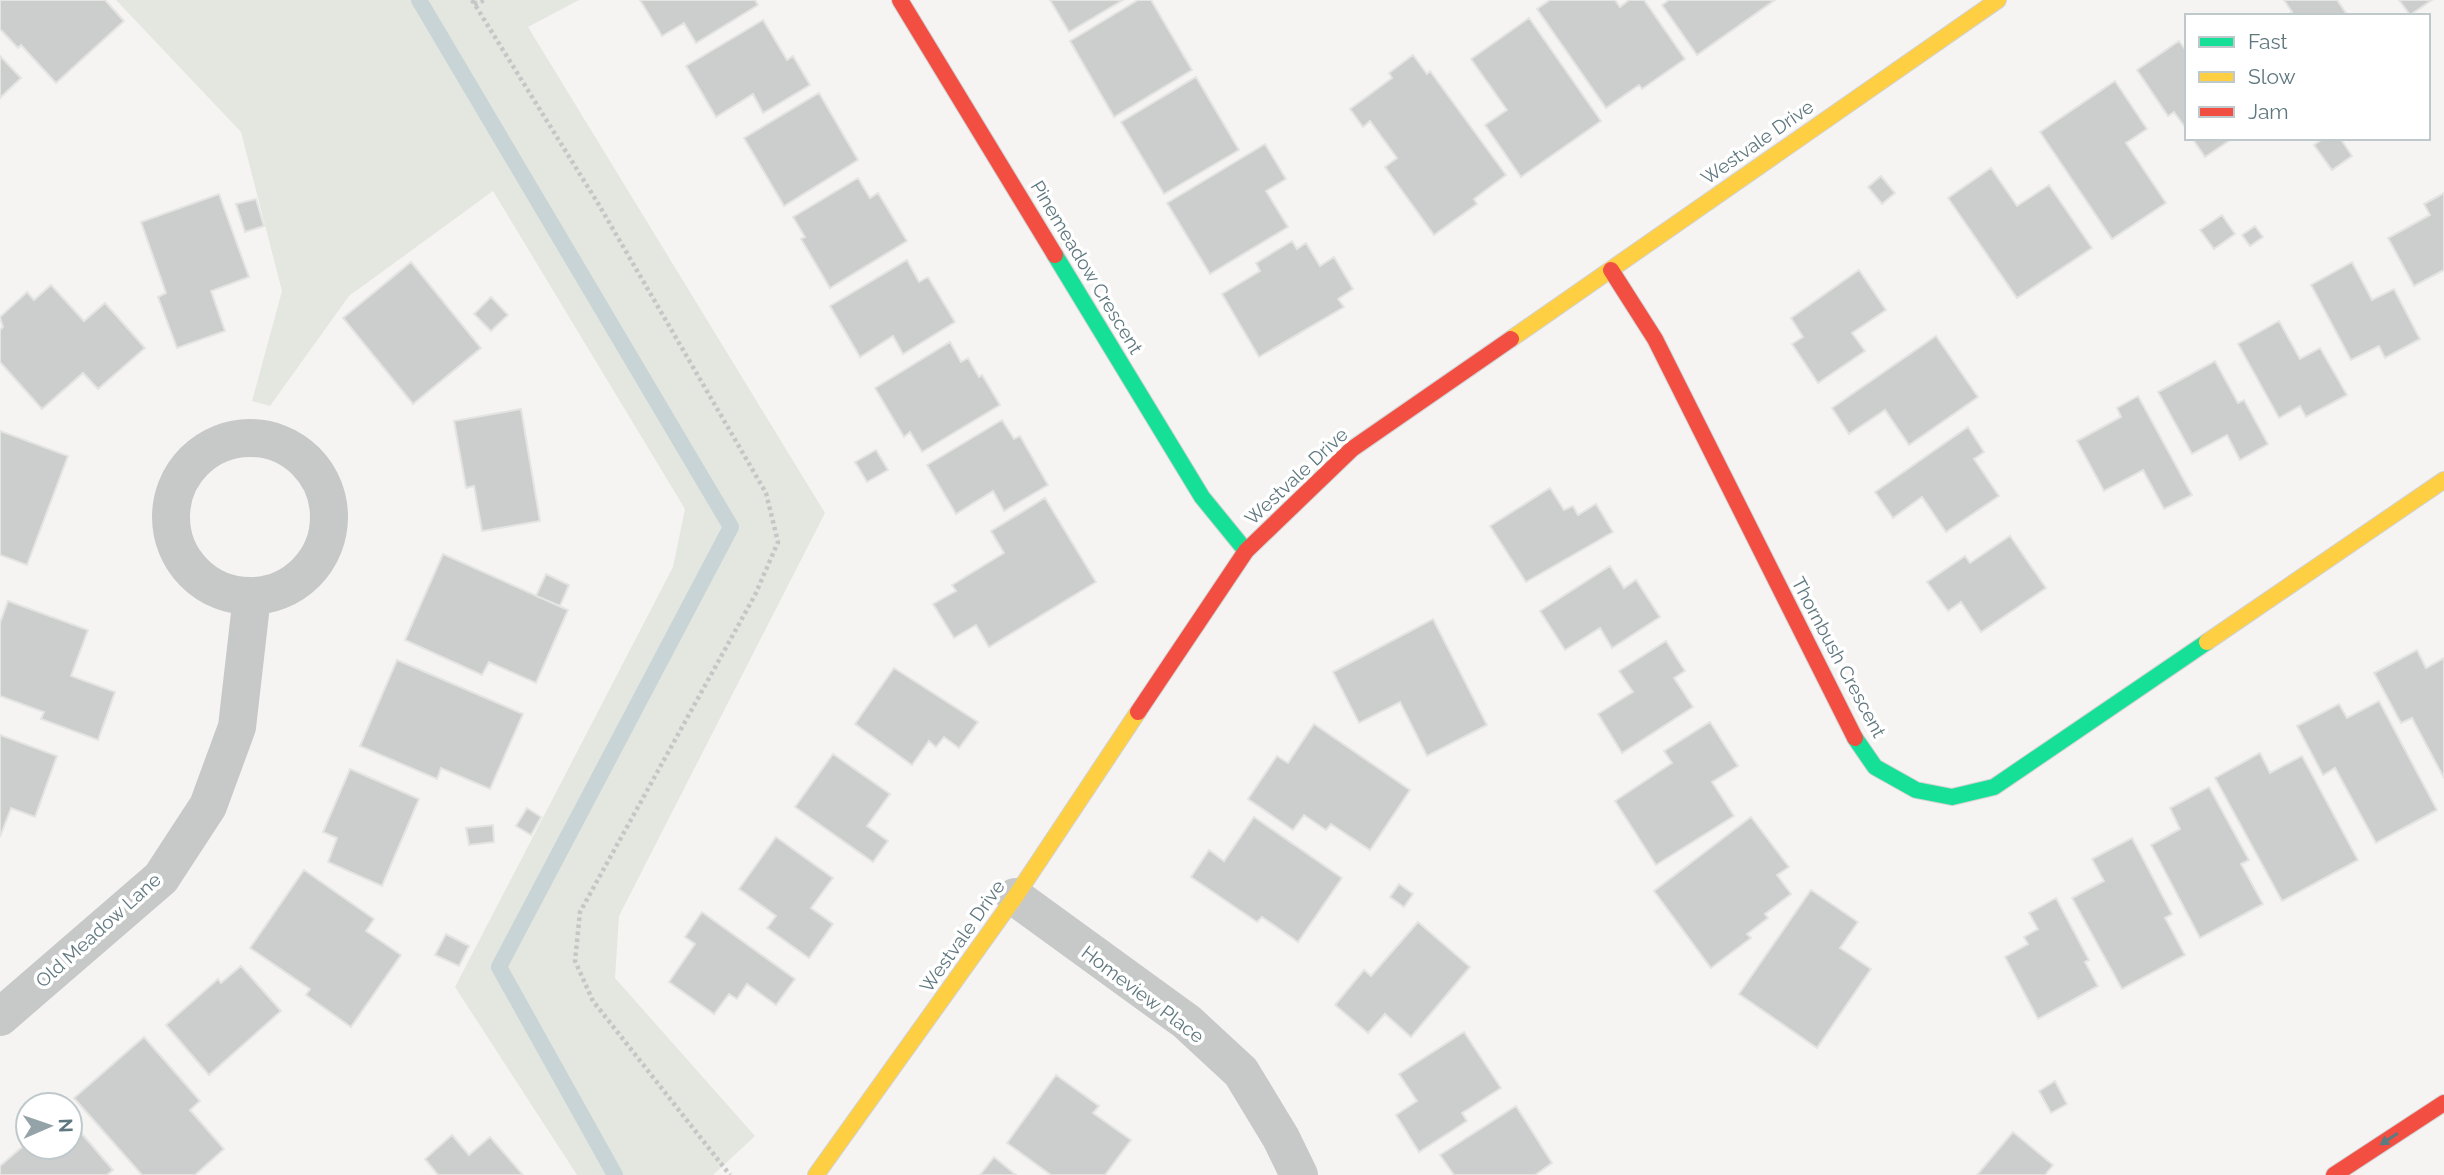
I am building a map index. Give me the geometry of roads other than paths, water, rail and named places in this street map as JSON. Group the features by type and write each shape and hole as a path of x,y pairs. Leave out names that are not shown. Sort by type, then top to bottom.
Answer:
{"street":[{"name":"Pinemeadow Crescent","path":"900,0 1202,497 1246,551"},
{"name":"Westvale Drive","path":"816,1175 1015,897 1246,551 1352,449 1998,0"},
{"name":"Thornbush Crescent","path":"1611,270 1655,339 1846,724 1875,767 1916,790 1952,797 1994,787 2444,480"},
{"path":"249,437 271,439 307,461 326,492 329,508 327,536 321,552 305,574 277,592 252,596 223,591 192,571 177,547 171,525 174,498 189,467 206,450 224,441 249,437"},
{"name":"Old Meadow Lane","path":"0,1017 161,878 208,806 237,727 252,596"},
{"name":"Homeview Place","path":"1015,897 1187,1022 1241,1072 1281,1138 1299,1175"},
{"path":"2334,1175 2444,1103"}],"waterway":[{"path":"419,0 731,527 499,967 615,1175"}]}
